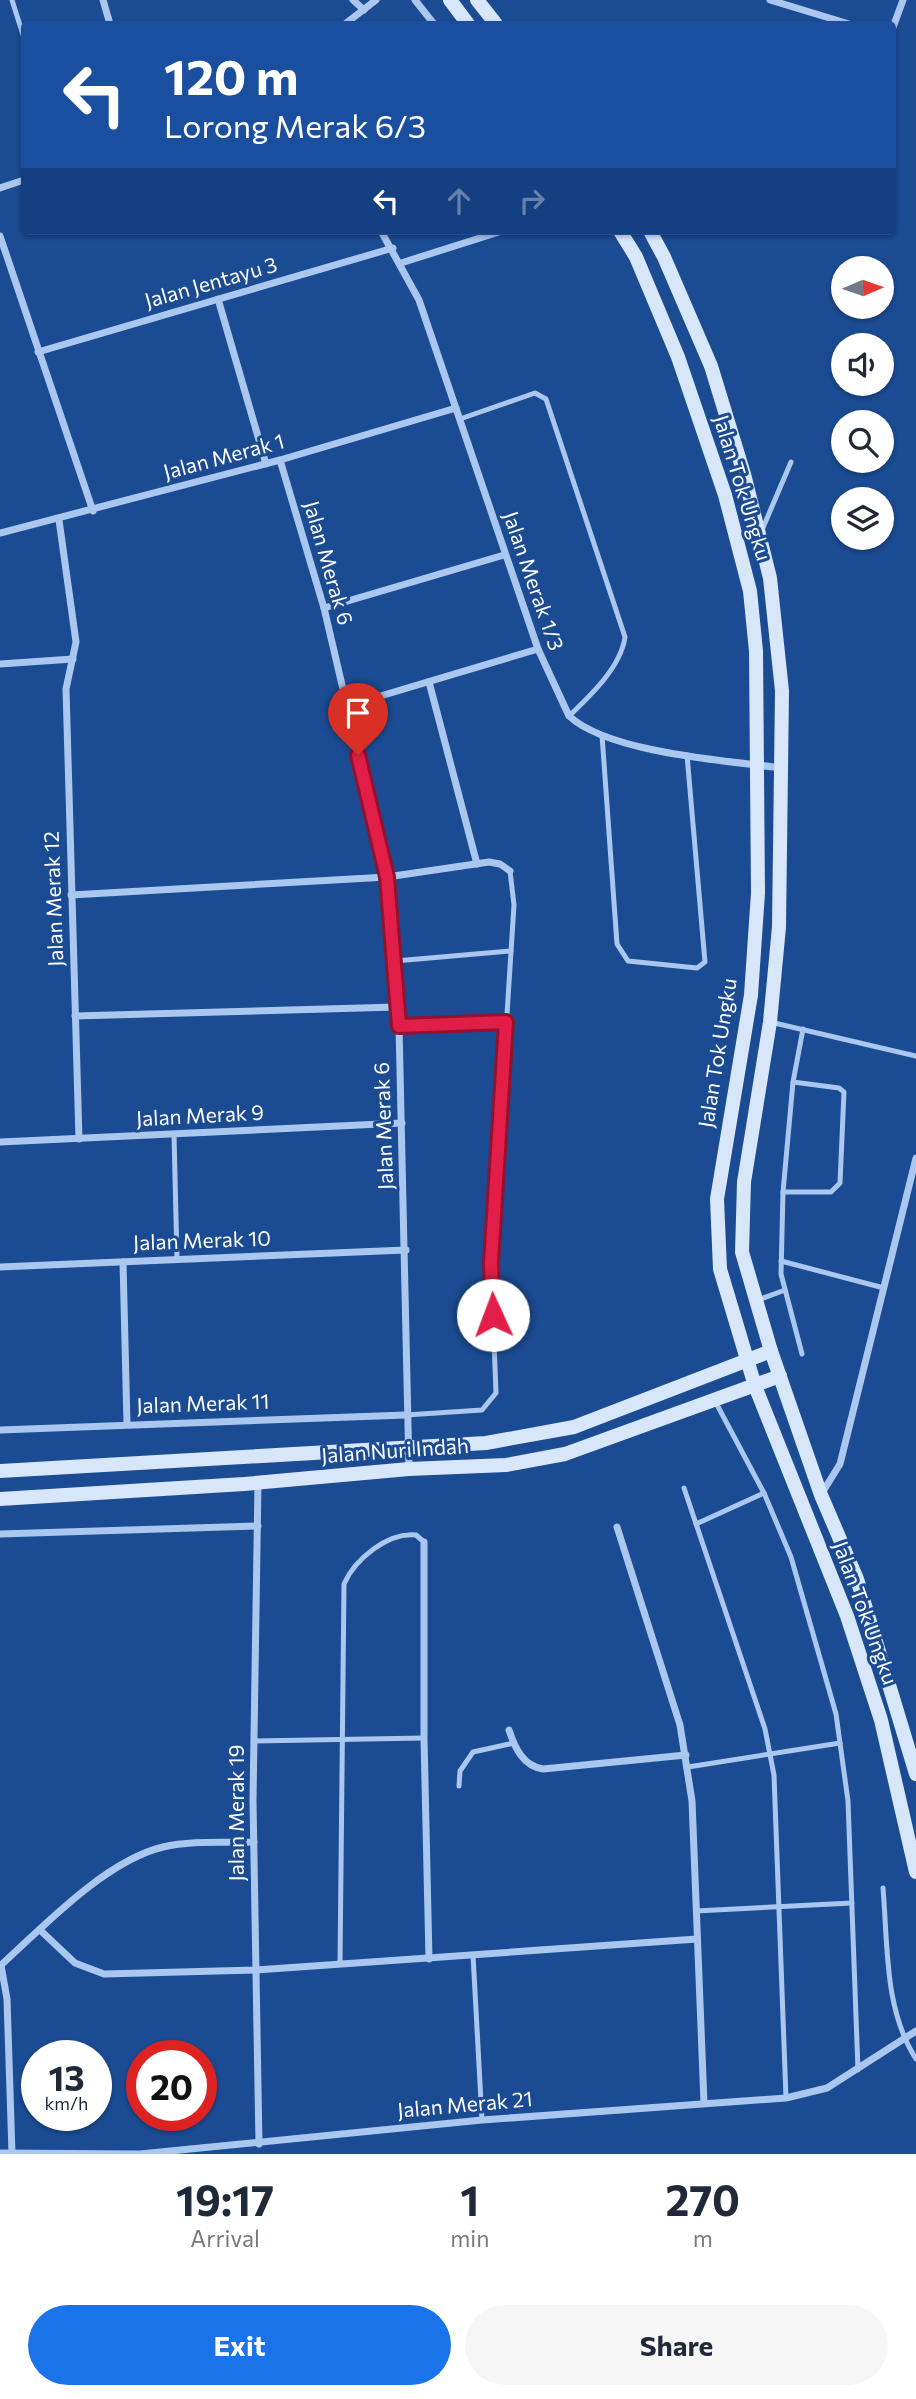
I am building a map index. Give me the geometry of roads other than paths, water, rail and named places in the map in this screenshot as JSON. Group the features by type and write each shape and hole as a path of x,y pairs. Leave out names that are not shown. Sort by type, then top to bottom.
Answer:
{"main road":[{"path":"450,0 466,21"},
{"path":"477,0 494,21"},
{"name":"Jalan Tok Ungku","path":"622,235 636,257 678,357 725,495 750,592 756,651 758,893 751,995 718,1199 720,1269 755,1386 851,1629 881,1720 916,1872"},
{"name":"Jalan Tok Ungku","path":"652,235 711,366 769,578 782,691 779,927 770,1022 744,1182 742,1252 779,1376 821,1495 856,1579 916,1774"},
{"name":"Jalan Nuri Indah","path":"0,1471 486,1443 574,1427 771,1351"},
{"name":"Jalan Nuri Indah","path":"0,1499 258,1483 409,1469 506,1465 565,1454 779,1376"}],"street":[{"path":"103,0 109,21"},
{"path":"353,0 365,10"},
{"path":"349,21 376,0"},
{"path":"415,0 432,21"},
{"path":"770,0 839,21"},
{"path":"895,21 903,0"},
{"path":"0,188 21,181"},
{"name":"Jalan Merak 1/3","path":"384,235 419,300 504,555 538,649 569,716"},
{"path":"401,263 481,235"},
{"path":"0,236 93,511"},
{"name":"Jalan Jentayu 3","path":"38,352 393,248"},
{"path":"218,299 266,464"},
{"name":"Jalan Merak 1","path":"0,533 59,520 266,464 456,408"},
{"name":"Jalan Merak 6","path":"280,460 324,608 387,877 399,1026 409,1469"},
{"name":"Jalan Merak 12","path":"59,520 74,619 74,659 66,689 79,1139"},
{"path":"324,608 504,555"},
{"path":"347,706 538,649"},
{"path":"0,664 74,659"},
{"path":"429,682 477,864"},
{"path":"569,716 602,735 687,755 782,768"},
{"path":"71,895 387,877 477,864 500,864 510,870"},
{"path":"75,1016 397,1007"},
{"path":"399,1026 506,1022"},
{"name":"Jalan Merak 9","path":"0,1142 402,1123"},
{"path":"821,1495 840,1464 916,1158"},
{"name":"Jalan Merak 10","path":"0,1267 406,1251"},
{"path":"123,1262 127,1424"},
{"name":"Jalan Merak 11","path":"0,1430 406,1415"},
{"name":"Jalan Merak 19","path":"258,1483 254,1842 259,2144"},
{"path":"0,1534 257,1526"},
{"path":"617,1527 680,1725 688,1767 704,2103"},
{"path":"424,1542 424,1738 429,1959"},
{"path":"509,1730 514,1744 526,1761 543,1769 686,1755"},
{"path":"12,2153 7,1999 0,1965 118,1867 148,1852 181,1844 254,1842"},
{"path":"40,1930 75,1963 104,1974 256,1970 697,1939"},
{"name":"Jalan Merak 21","path":"0,2153 141,2154 482,2120 786,2098 827,2088 916,2031"}],"lane":[{"path":"12,0 21,28"},
{"path":"460,419 535,393 546,398 625,636 621,652 593,693 569,716"},
{"path":"759,536 791,462"},
{"path":"602,735 618,944 628,961 697,968 704,965 687,755"},
{"path":"406,1415 482,1410 496,1393 491,1263 514,905 510,870"},
{"path":"395,961 511,951"},
{"path":"770,1022 916,1056"},
{"path":"802,1354 785,1290 781,1261 783,1192 793,1082 803,1029"},
{"path":"783,1192 831,1192 840,1183 844,1092 839,1088 793,1082"},
{"path":"174,1134 177,1260"},
{"path":"781,1261 884,1288"},
{"path":"755,1302 785,1290"},
{"path":"715,1401 764,1493 791,1558 836,1714 848,1801 858,2070"},
{"path":"684,1488 765,1729 774,1775 786,2098"},
{"path":"696,1524 764,1493"},
{"path":"340,1964 344,1584 356,1563 391,1539 416,1535 424,1542"},
{"path":"254,1741 424,1738"},
{"path":"688,1767 840,1743"},
{"path":"459,1786 460,1771 473,1752 514,1744"},
{"path":"883,1888 894,2009 904,2040 916,2059"},
{"path":"696,1911 852,1903"},
{"path":"473,1955 482,2120"}]}
